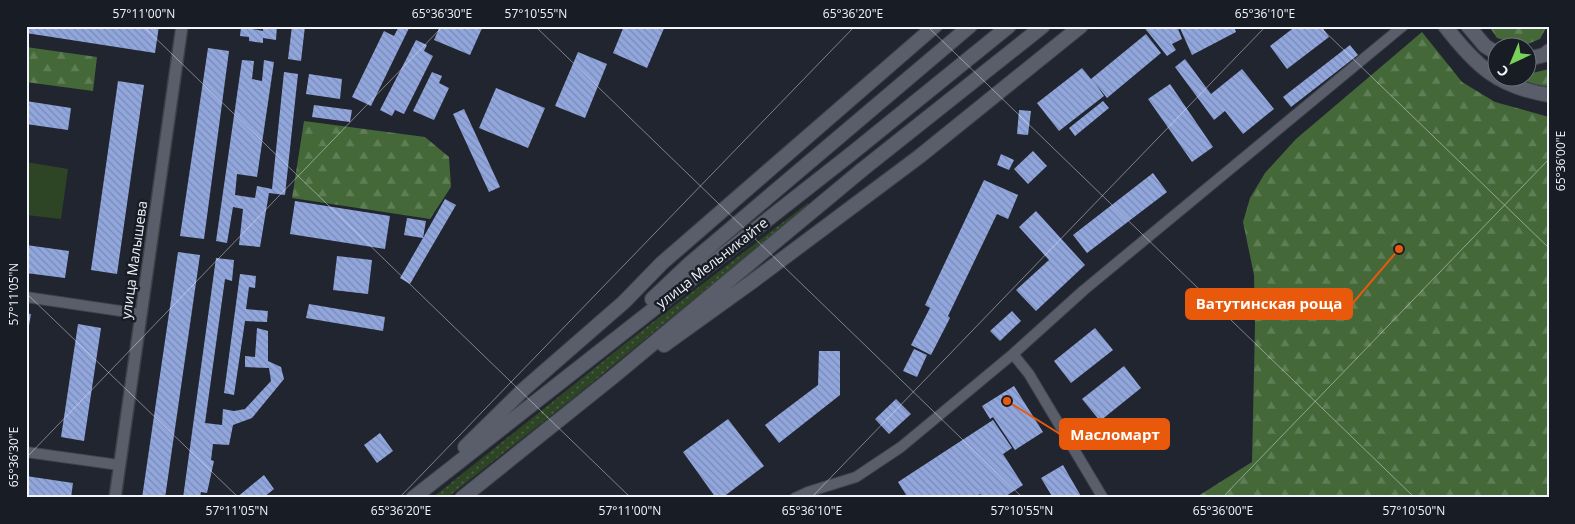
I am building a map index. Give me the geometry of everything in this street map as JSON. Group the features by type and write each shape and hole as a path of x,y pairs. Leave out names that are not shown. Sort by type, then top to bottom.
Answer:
{"main road":[{"path":"434,481 469,443 523,390 624,302 662,263 820,128 935,26"},
{"path":"595,354 688,265 970,26"},
{"name":"улица Мельникайте","path":"413,498 850,154 1009,26"},
{"name":"улица Мельникайте","path":"462,498 614,376 863,169 1043,26"},
{"path":"614,376 659,349 754,281 920,156 1081,26"},
{"path":"1445,26 1466,54 1486,71 1506,84 1533,93 1549,95"},
{"path":"1468,26 1488,48"},
{"path":"1538,56 1549,51"}],"street":[{"name":"улица Малышева","path":"115,498 182,26"},
{"path":"795,498 856,477 901,447 1013,354 1084,290 1403,26"},
{"path":"26,297 141,314"},
{"path":"1013,354 1029,374 1103,498"},
{"path":"26,452 120,465"}],"green space":[{"path":"1489,26 1547,26 1538,40 1538,38 1497,38"},
{"path":"1422,32 1462,82 1495,102 1549,117 1549,498 1195,498 1252,462 1255,325 1254,275 1243,222 1250,198 1265,173 1296,139"},
{"path":"26,47 97,57 93,91 26,82"},
{"path":"1549,69 1549,88 1538,86 1538,72"},
{"path":"304,121 425,137 449,157 451,187 430,219 292,198"},
{"path":"26,162 68,169 61,219 26,215"},
{"path":"808,203 809,205 577,395 447,498 432,498 627,342"}],"building":[{"path":"26,26 159,26 155,53 26,33"},
{"path":"263,26 277,26 276,40 263,38 263,43 249,41 249,37 240,36 241,27 263,31"},
{"path":"292,26 305,26 301,61 288,59"},
{"path":"399,26 410,26 371,106 352,97 384,31 394,36"},
{"path":"440,26 483,26 470,55 434,40"},
{"path":"624,26 665,26 647,68 613,53"},
{"path":"1143,26 1177,26 1182,39 1172,44 1176,50 1167,56"},
{"path":"1179,26 1234,26 1236,32 1192,55"},
{"path":"1296,26 1321,26 1329,37 1287,69 1270,46"},
{"path":"1146,34 1161,53 1107,98 1095,83 1104,96 1059,131 1037,103 1082,68 1091,79"},
{"path":"416,40 427,45 424,51 433,56 404,114 395,110 392,116 380,110"},
{"path":"1350,45 1358,55 1291,107 1283,97"},
{"path":"208,48 229,51 204,239 180,236"},
{"path":"578,52 607,64 585,118 555,106"},
{"path":"1185,59 1211,94 1242,69 1274,109 1243,134 1225,111 1214,120 1175,67"},
{"path":"242,60 254,61 252,79 262,81 264,60 274,62 257,177 237,174 235,195 255,198 257,186 272,189 284,72 298,74 285,195 269,193 260,247 239,245 243,209 233,207 227,243 216,241"},
{"path":"432,72 442,76 439,83 449,88 434,120 413,111"},
{"path":"309,74 342,79 340,99 306,94"},
{"path":"118,81 144,85 117,274 91,270"},
{"path":"1170,84 1213,147 1192,162 1148,99"},
{"path":"496,88 545,108 528,148 479,128"},
{"path":"26,101 71,108 68,130 26,124"},
{"path":"1103,101 1109,108 1075,136 1069,128"},
{"path":"314,105 352,110 350,122 312,117"},
{"path":"464,109 500,187 489,192 453,114"},
{"path":"1019,110 1031,111 1028,135 1017,134"},
{"path":"1033,151 1047,166 1028,184 1014,169"},
{"path":"1001,154 1014,160 1009,170 997,165"},
{"path":"1153,173 1167,192 1087,253 1073,235"},
{"path":"984,180 1018,195 1008,219 997,214 948,316 950,318 931,355 911,345 930,308 925,305"},
{"path":"445,199 456,205 410,284 400,278"},
{"path":"295,201 390,216 385,249 290,234"},
{"path":"1036,211 1085,265 1036,311 1016,290 1049,260 1019,227"},
{"path":"407,218 426,221 423,238 404,235"},
{"path":"26,245 69,251 65,278 26,273"},
{"path":"178,252 200,255 165,498 142,498"},
{"path":"337,256 372,260 368,294 333,290"},
{"path":"216,258 234,260 232,281 225,279 205,423 222,425 223,409 234,411 245,409 271,381 269,368 245,367 245,356 255,357 257,328 268,331 268,361 281,367 284,379 252,418 233,425 229,445 213,444 211,460 214,461 207,493 201,492 200,498 183,498"},
{"path":"240,274 256,276 255,288 249,287 246,309 268,311 267,322 245,321 234,395 224,393"},
{"path":"309,304 385,317 383,331 306,318"},
{"path":"1012,311 1021,321 1000,341 990,331"},
{"path":"26,313 31,314 27,337 26,337"},
{"path":"78,324 101,328 84,441 61,437"},
{"path":"1095,328 1113,350 1071,383 1054,361"},
{"path":"914,349 927,355 917,377 903,371"},
{"path":"819,351 840,351 840,395 779,443 765,425 818,385"},
{"path":"1124,366 1141,388 1100,421 1082,399"},
{"path":"1014,386 1043,432 1015,450 993,417 990,419 982,406"},
{"path":"896,399 911,414 889,434 875,419"},
{"path":"728,419 764,466 722,498 716,498 683,452"},
{"path":"993,420 1012,448 1003,454 1023,485 1003,498 983,498 980,494 974,498 908,498 898,482"},
{"path":"380,433 393,451 377,463 364,445"},
{"path":"1063,465 1082,498 1053,498 1041,478"},
{"path":"264,475 274,489 263,498 236,498"},
{"path":"26,476 73,483 71,498 26,498"}],"place":[{"name":"Ватутинская роща","path":"1399,249"},
{"name":"Масломарт","path":"1007,401"}]}
